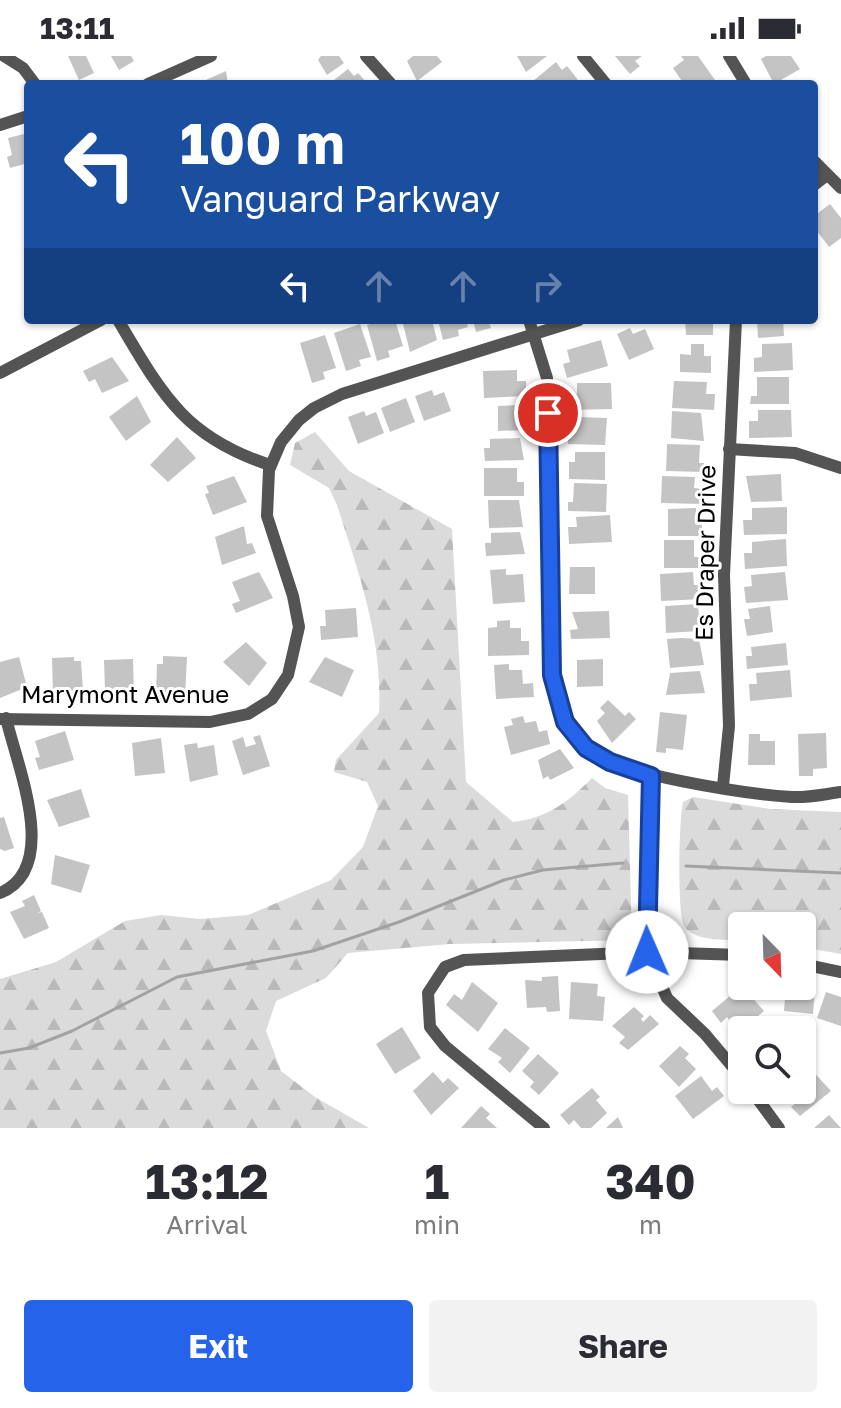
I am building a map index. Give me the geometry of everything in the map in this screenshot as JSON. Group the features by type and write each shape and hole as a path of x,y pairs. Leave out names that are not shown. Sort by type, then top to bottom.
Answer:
{"street":[{"path":"170,80 211,56"},
{"path":"366,56 387,80"},
{"path":"583,56 603,80"},
{"path":"729,56 743,80"},
{"path":"13,58 32,80"},
{"path":"0,125 24,117"},
{"path":"818,165 841,188"},
{"path":"818,182 827,175"},
{"path":"0,373 93,324"},
{"path":"120,324 152,378 174,408 199,432 270,465"},
{"path":"530,324 547,378 552,675 565,722 586,748 610,762 651,776 794,797 841,792"},
{"name":"Marymont Avenue","path":"3,719 210,722 248,714 272,699 288,675 299,627 293,596 267,516 270,465 281,442 299,420 326,401 568,324"},
{"name":"Es Draper Drive","path":"723,786 729,726 724,575 736,324"},
{"path":"729,449 795,453 841,468"},
{"path":"0,893 20,880 33,850 32,830 3,719"},
{"path":"651,776 647,952 667,998 705,1034 728,1061"},
{"path":"544,1128 445,1046 430,1027 428,993 445,967 464,960 647,952 728,955"},
{"path":"816,967 841,972"},
{"path":"761,1104 779,1128"}],"green space":[{"path":"315,432 349,471 452,529 466,782 513,822 537,817 557,808 592,778 605,788 628,795 632,940 450,944 348,953 326,978 276,1001 266,1031 281,1071 315,1097 369,1128 0,1128 0,979 56,962 125,921 161,915 200,919 248,915 331,880 363,847 378,806 367,782 334,772 336,760 379,713 377,659 368,607 337,505 329,488 290,465 295,443"},
{"path":"693,797 770,809 841,812 841,954 816,950 816,912 728,912 728,940 703,937 689,931 682,918 680,886 683,802"}],"building":[{"path":"68,56 86,56 94,73 79,80"},
{"path":"111,56 131,56 134,61 119,70"},
{"path":"321,56 339,56 344,63 327,75 318,60"},
{"path":"413,56 437,56 442,62 416,80 407,61"},
{"path":"517,56 547,56 526,72"},
{"path":"615,56 642,56 635,61 640,66 630,74"},
{"path":"681,56 698,56 715,80 681,80 673,68 684,60"},
{"path":"766,56 791,56 800,69 781,80 772,80 761,59"},
{"path":"556,62 562,70 567,66 578,80 534,80"},
{"path":"348,69 354,76 358,73 364,80 334,80"},
{"path":"226,71 227,80 206,80"},
{"path":"24,134 24,164 10,168 7,157 12,155 8,138"},
{"path":"830,204 841,218 841,238 829,247 818,232 818,213"},
{"path":"360,324 371,357 359,360 361,366 346,371 334,333"},
{"path":"396,324 403,346 388,351 390,357 377,361 367,325"},
{"path":"403,324 433,324 437,340 410,352"},
{"path":"439,324 467,324 468,327 458,330 459,336 443,340"},
{"path":"474,324 490,324 491,328 476,332"},
{"path":"685,324 713,324 713,335 686,335"},
{"path":"757,324 783,324 784,336 758,338"},
{"path":"630,328 633,334 645,329 654,349 629,360 617,334"},
{"path":"325,335 336,368 323,372 325,379 312,383 300,343"},
{"path":"601,340 608,366 567,378 563,364 570,362 567,350"},
{"path":"792,343 793,370 754,372 754,358 762,357 762,344"},
{"path":"691,344 704,344 704,356 711,356 711,373 680,372 680,354 691,355"},
{"path":"112,357 129,381 102,393 95,379 89,382 83,371"},
{"path":"517,370 517,381 526,381 526,396 484,398 483,371"},
{"path":"757,377 789,377 789,404 750,404 751,396 757,396"},
{"path":"674,381 707,382 706,394 715,394 714,410 672,408"},
{"path":"577,383 611,383 612,409 569,410 569,394 577,394"},
{"path":"432,390 434,396 444,392 451,411 424,421 415,396"},
{"path":"137,396 151,422 126,441 109,417"},
{"path":"406,398 415,422 390,432 381,408"},
{"path":"523,405 526,430 498,431 498,406"},
{"path":"758,410 791,410 792,437 749,438 749,421 758,421"},
{"path":"364,411 366,416 376,412 384,433 358,444 348,417"},
{"path":"672,411 701,413 704,441 671,438"},
{"path":"577,417 607,418 605,445 568,444 568,433 572,433 572,425 577,425"},
{"path":"177,437 196,458 168,482 150,465"},
{"path":"520,438 524,460 485,461 484,448 490,448 490,439"},
{"path":"667,444 700,445 699,463 704,463 703,472 666,471"},
{"path":"575,452 605,452 605,480 569,479 569,462 575,462"},
{"path":"484,468 517,468 517,482 524,482 524,496 484,496"},
{"path":"781,474 782,501 751,502 746,476"},
{"path":"234,476 247,502 213,515 205,494 209,493 206,486"},
{"path":"662,476 695,477 694,488 703,489 703,504 661,503"},
{"path":"574,483 607,484 606,512 568,511 568,502 573,502"},
{"path":"488,500 519,500 523,527 489,528"},
{"path":"787,507 787,534 744,535 743,520 752,520 752,508"},
{"path":"696,508 696,519 702,519 702,536 668,536 668,509"},
{"path":"610,515 612,542 569,544 568,527 577,527 576,517"},
{"path":"244,526 247,544 252,543 256,553 222,565 215,537"},
{"path":"520,532 525,554 486,556 485,543 491,543 491,533"},
{"path":"786,539 787,566 745,569 744,553 752,553 752,542"},
{"path":"664,540 694,540 694,557 702,557 702,568 664,568"},
{"path":"570,567 595,567 595,594 569,594"},
{"path":"506,569 506,575 523,574 525,602 493,604 490,570"},
{"path":"259,572 273,598 236,613 232,604 240,601 232,582"},
{"path":"693,572 694,585 701,585 702,599 661,601 660,574"},
{"path":"785,572 788,600 746,603 744,587 752,586 751,575"},
{"path":"698,604 700,631 666,633 665,606"},
{"path":"770,606 773,632 747,636 744,619 750,619 748,609"},
{"path":"356,608 358,637 321,640 320,626 326,626 325,610"},
{"path":"609,611 610,638 571,639 570,630 578,629 572,612"},
{"path":"510,620 510,628 521,628 521,641 529,641 529,655 488,656 488,628 497,627 497,621"},
{"path":"667,639 699,639 704,665 670,668"},
{"path":"246,642 267,663 249,686 223,662"},
{"path":"786,643 788,665 747,669 746,656 752,656 751,647"},
{"path":"163,656 187,657 185,698 156,693 157,664 163,664"},
{"path":"19,657 27,687 0,698 0,662"},
{"path":"74,657 74,661 81,661 83,690 53,694 52,658"},
{"path":"325,657 354,670 342,697 309,682"},
{"path":"133,659 134,695 105,690 104,660"},
{"path":"603,659 603,686 577,687 577,660"},
{"path":"509,664 509,670 522,670 523,684 533,683 534,697 496,699 494,665"},
{"path":"790,670 792,697 750,701 749,684 757,684 756,673"},
{"path":"700,671 705,693 666,695 670,673"},
{"path":"608,700 625,716 629,712 636,719 612,743 597,721 605,713 600,708"},
{"path":"660,712 687,715 683,750 666,748 666,753 656,752"},
{"path":"523,716 525,723 536,721 539,732 547,730 550,744 511,755 504,727 513,725 511,719"},
{"path":"65,731 74,760 39,770 35,758 40,757 35,741"},
{"path":"826,733 827,768 813,769 813,776 799,776 798,734"},
{"path":"749,734 760,734 760,741 775,741 775,765 748,765"},
{"path":"260,735 270,766 243,775 232,741 243,737 246,747 256,744 253,737"},
{"path":"161,738 165,773 135,776 132,743"},
{"path":"197,743 198,748 214,745 218,775 190,782 184,745"},
{"path":"560,749 574,768 550,780 548,776 543,779 538,760"},
{"path":"81,789 90,817 59,827 47,800"},
{"path":"4,817 14,848 5,851 0,849 0,818"},
{"path":"55,855 90,865 81,893 51,884"},
{"path":"34,895 41,911 37,913 42,912 49,928 24,939 10,912 25,906 22,901"},
{"path":"558,976 560,1011 547,1012 546,1007 527,1008 525,980 542,981 542,977"},
{"path":"472,982 498,1003 478,1032 446,1005 454,994 462,1000"},
{"path":"571,982 598,984 597,996 605,997 603,1021 569,1019"},
{"path":"826,992 841,997 841,1026 817,1018"},
{"path":"728,998 754,1000 764,1011 758,1016 728,1016 721,1023 712,1011"},
{"path":"785,1000 814,1000 813,1014 784,1011"},
{"path":"634,1007 644,1016 641,1019 643,1022 650,1015 659,1024 628,1050 619,1043 625,1037 612,1026"},
{"path":"402,1027 421,1058 395,1074 376,1044"},
{"path":"505,1028 530,1048 510,1073 498,1062 502,1058 488,1049"},
{"path":"680,1046 689,1054 685,1058 696,1069 679,1087 659,1066"},
{"path":"538,1054 559,1073 539,1095 530,1087 534,1082 522,1071"},
{"path":"433,1072 443,1083 448,1078 459,1088 431,1115 413,1091"},
{"path":"816,1075 831,1091 816,1103"},
{"path":"701,1076 712,1091 717,1087 724,1096 693,1119 675,1096"},
{"path":"592,1088 600,1097 596,1100 607,1113 591,1128 581,1128 574,1120 569,1125 560,1115"},
{"path":"795,1104 815,1104 800,1116 791,1107"},
{"path":"481,1106 490,1114 486,1118 497,1128 461,1128"},
{"path":"829,1115 841,1128 814,1128"},
{"path":"618,1117 623,1128 606,1128"}],"waterway":[{"path":"0,1053 29,1048 72,1031 177,977 313,951 399,922 504,880 543,870 623,863"},
{"path":"686,866 841,873"}],"route":[{"path":"548,413 552,675 565,722 586,748 610,762 651,776 646,889 647,952"}]}
